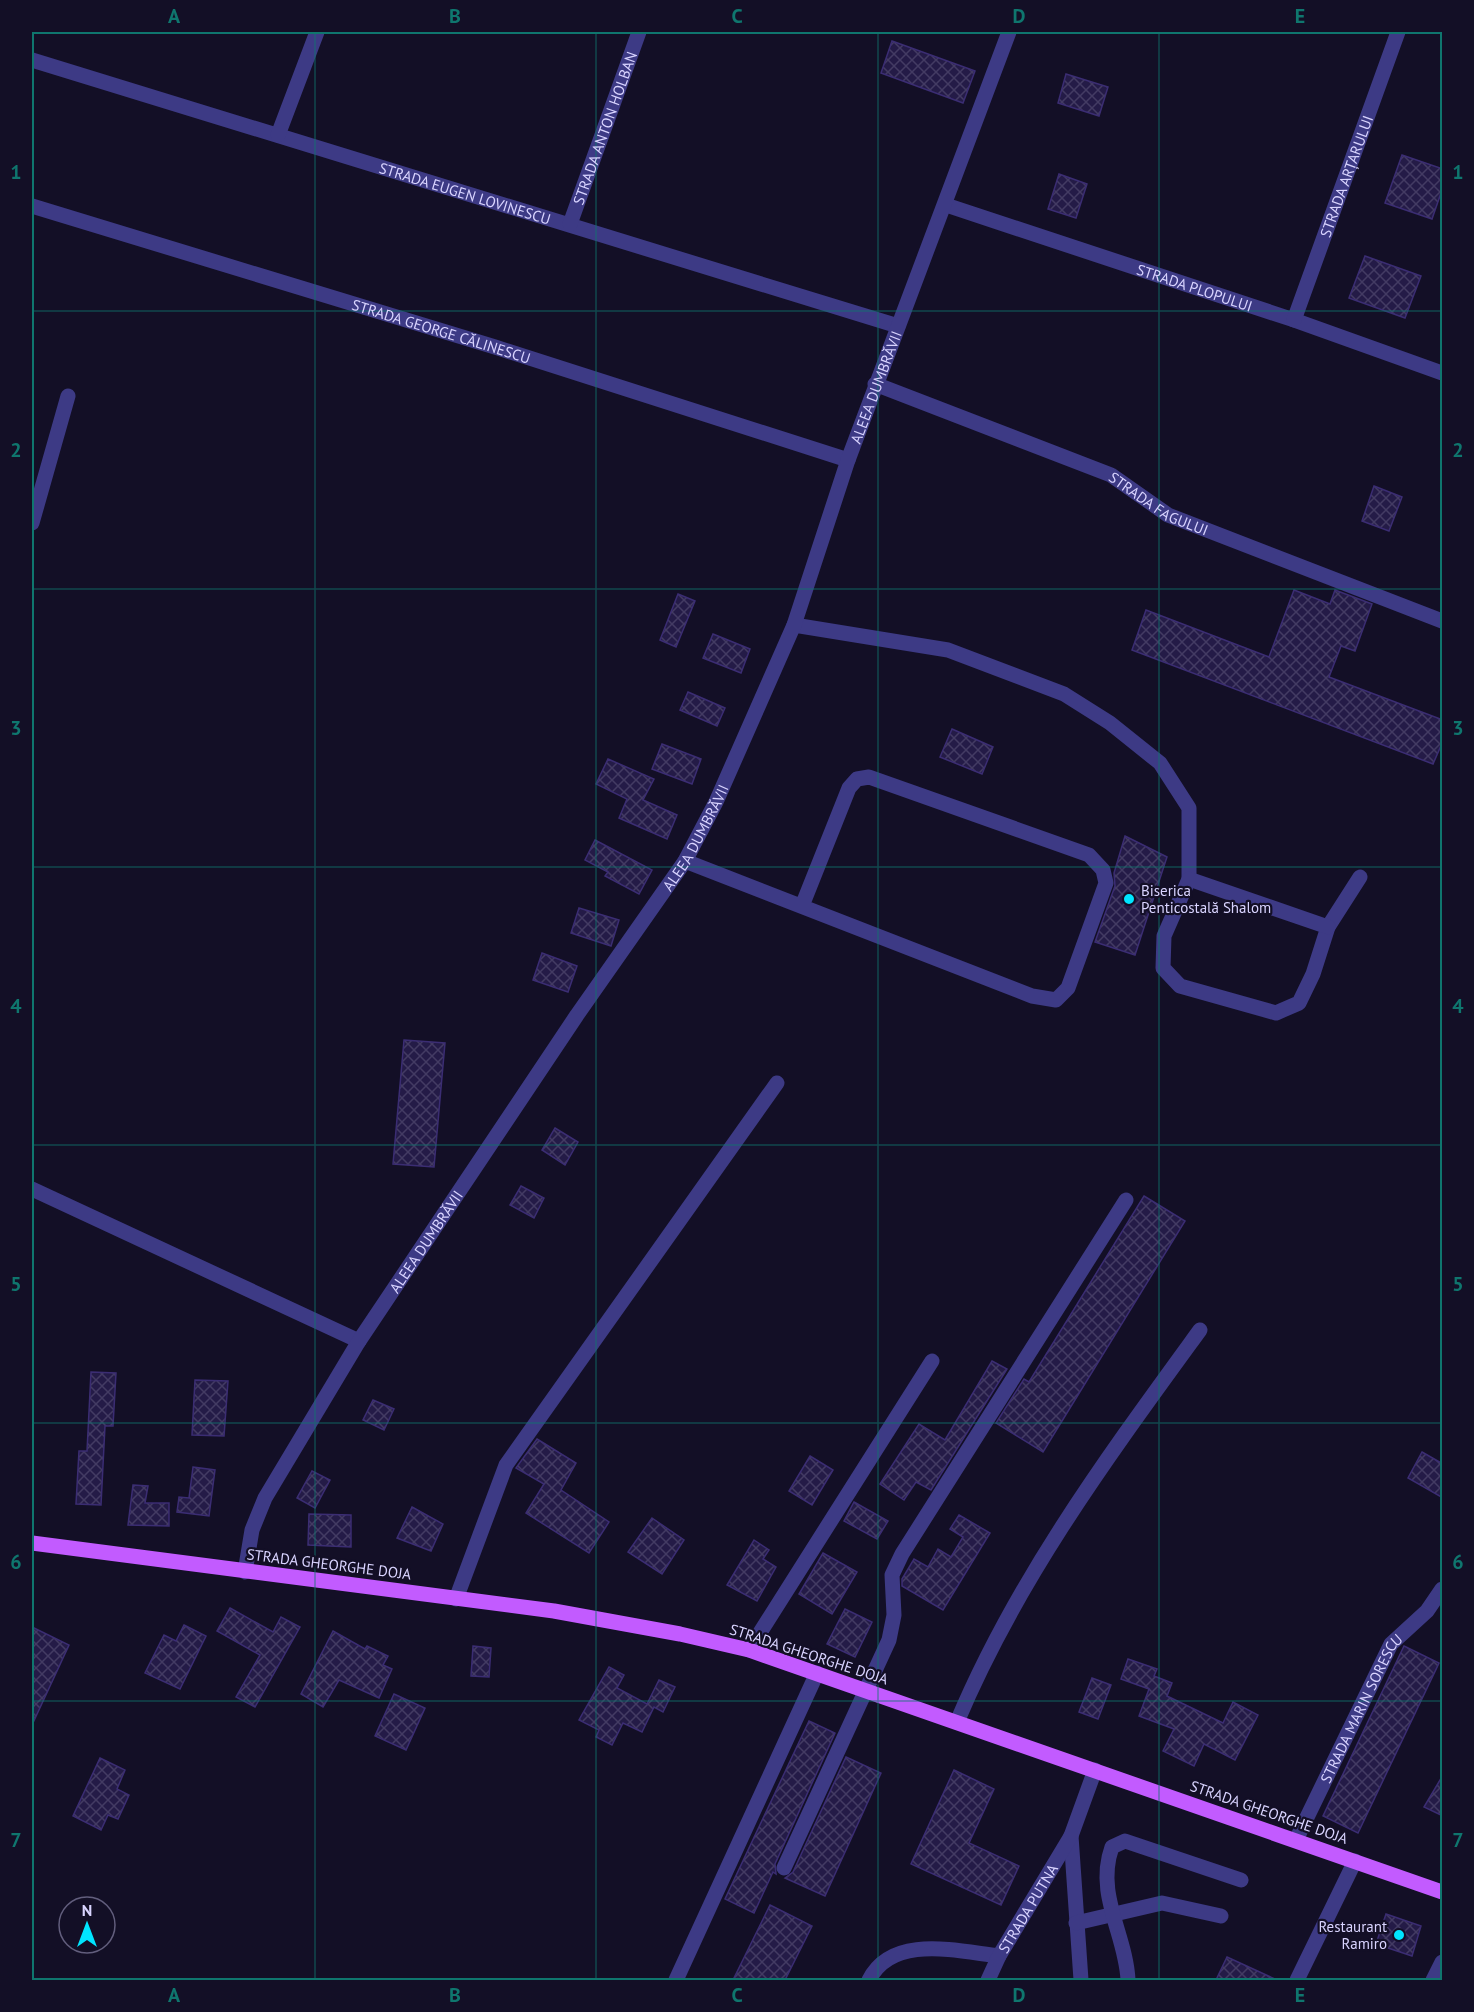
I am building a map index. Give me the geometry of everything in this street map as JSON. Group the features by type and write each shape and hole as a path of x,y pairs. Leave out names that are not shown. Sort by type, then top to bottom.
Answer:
{"main road":[{"name":"STRADA GHEORGHE DOJA","path":"32,1543 554,1611 680,1634 749,1650 1443,1892"}],"street":[{"path":"278,135 317,32"},
{"name":"STRADA ANTON HOLBAN","path":"570,224 639,32"},
{"name":"ALEEA DUMBRĂVII","path":"245,1572 252,1530 265,1498 359,1341 577,1015 685,861 747,736 794,625 875,384 946,205 1009,32"},
{"name":"STRADA ARȚARULUI","path":"1294,320 1398,32"},
{"name":"STRADA EUGEN LOVINESCU","path":"32,60 898,326"},
{"name":"STRADA PLOPULUI","path":"946,205 1294,320 1443,373"},
{"name":"STRADA GEORGE CĂLINESCU","path":"32,206 495,347 848,460"},
{"name":"STRADA FAGULUI","path":"875,384 1111,475 1168,515 1443,621"},
{"path":"32,523 68,396"},
{"path":"794,625 948,650 1064,694 1110,723 1160,763 1189,808 1189,879 1164,936 1163,968 1180,986 1276,1013 1299,1003 1313,974 1328,927 1360,877"},
{"path":"685,861 1032,996 1056,1000 1068,988 1106,884 1103,870 1089,855 869,777 856,778 849,788 802,906"},
{"path":"1189,879 1328,927"},
{"path":"456,1599 506,1465 777,1083"},
{"path":"32,1190 359,1341"},
{"path":"784,1868 889,1640 894,1615 892,1575 902,1554 1126,1200"},
{"path":"957,1722 998,1631 1017,1598 1095,1474 1200,1330"},
{"path":"749,1650 932,1361"},
{"name":"STRADA MARIN SORESCU","path":"1296,1840 1391,1644 1427,1611 1443,1589"},
{"path":"676,1980 817,1673"},
{"name":"STRADA PUTNA","path":"988,1980 999,1956 1071,1836 1095,1770"},
{"name":"STRADA PUTNA","path":"1071,1836 1081,1980"},
{"path":"1128,1980 1127,1958 1110,1913 1107,1860 1112,1847 1125,1841 1241,1880"},
{"path":"1297,1980 1355,1861"},
{"path":"1076,1923 1110,1913 1162,1904 1221,1916"},
{"path":"869,1980 877,1966 888,1957 902,1952 944,1950 999,1956"},
{"path":"1433,1980 1443,1962"}],"building":[{"path":"892,41 975,71 963,103 881,73"},
{"path":"1066,74 1108,87 1099,116 1058,103"},
{"path":"1402,155 1443,169 1443,187 1432,219 1385,203"},
{"path":"1059,174 1087,184 1076,218 1048,209"},
{"path":"1365,256 1421,276 1405,318 1349,298"},
{"path":"1374,486 1402,497 1389,531 1362,521"},
{"path":"1294,590 1330,604 1335,590 1372,604 1355,651 1341,646 1329,677 1443,720 1443,741 1433,764 1132,650 1146,610 1269,657"},
{"path":"678,594 695,601 676,647 660,640"},
{"path":"713,634 750,649 741,673 703,658"},
{"path":"688,692 725,708 717,726 680,710"},
{"path":"952,729 993,747 982,774 940,757"},
{"path":"662,744 701,759 692,784 652,769"},
{"path":"608,759 654,779 643,800 677,815 667,839 619,818 627,799 596,784"},
{"name":"Biserica Penticostală Shalom","path":"1125,836 1167,857 1135,955 1095,942 1115,886 1114,873"},
{"path":"595,840 652,870 639,894 605,876 608,872 585,860"},
{"path":"579,908 619,920 611,946 571,933"},
{"path":"542,953 577,966 568,992 533,980"},
{"path":"404,1040 445,1043 434,1167 393,1164"},
{"path":"555,1128 578,1142 565,1165 542,1150"},
{"path":"521,1186 544,1198 534,1218 510,1205"},
{"path":"1144,1196 1185,1221 1043,1452 996,1423 1024,1379 1029,1382"},
{"path":"992,1361 1007,1369 931,1490 916,1482 904,1500 880,1484 919,1424 945,1440"},
{"path":"91,1372 116,1373 113,1426 105,1426 101,1505 76,1504 79,1451 87,1451"},
{"path":"195,1380 228,1381 224,1436 192,1435"},
{"path":"373,1400 394,1409 384,1430 363,1420"},
{"path":"537,1439 576,1463 561,1490 609,1522 589,1553 526,1513 544,1484 516,1468"},
{"path":"1422,1452 1443,1464 1443,1498 1408,1478"},
{"path":"810,1456 833,1470 812,1505 789,1491"},
{"path":"193,1467 215,1470 209,1516 177,1512 179,1497 189,1498"},
{"path":"312,1471 330,1480 315,1508 297,1498"},
{"path":"133,1485 148,1486 145,1503 169,1503 169,1526 128,1525"},
{"path":"854,1502 888,1521 877,1539 844,1521"},
{"path":"412,1507 443,1524 431,1551 397,1538"},
{"path":"309,1514 351,1515 351,1547 308,1545"},
{"path":"959,1515 990,1533 943,1610 902,1586 902,1579 914,1559 928,1567 938,1549 951,1557 963,1537 950,1529"},
{"path":"652,1518 684,1540 662,1574 628,1552"},
{"path":"754,1540 769,1550 763,1559 776,1567 757,1601 727,1585"},
{"path":"823,1553 857,1572 832,1614 799,1594"},
{"path":"230,1608 273,1632 281,1617 300,1627 255,1707 236,1697 260,1655 217,1631"},
{"path":"845,1609 872,1622 855,1657 827,1644"},
{"path":"184,1625 206,1636 180,1689 145,1673 164,1635 176,1641"},
{"path":"32,1627 69,1645 32,1725"},
{"path":"333,1631 365,1649 367,1646 388,1656 383,1665 392,1669 379,1698 339,1680 323,1707 301,1694"},
{"path":"473,1646 491,1648 489,1677 471,1676"},
{"path":"1404,1646 1439,1663 1358,1833 1323,1816"},
{"path":"1128,1659 1157,1669 1154,1676 1172,1683 1167,1696 1223,1723 1233,1702 1258,1715 1235,1760 1204,1744 1194,1766 1163,1751 1174,1729 1139,1716 1149,1689 1121,1679"},
{"path":"609,1667 624,1675 617,1688 647,1704 659,1680 675,1687 663,1712 654,1707 642,1732 623,1723 612,1745 596,1737 599,1730 579,1720"},
{"path":"1092,1678 1111,1685 1098,1719 1079,1712"},
{"path":"394,1694 425,1708 406,1750 375,1736"},
{"path":"809,1721 835,1733 775,1864 776,1874 773,1872 754,1913 725,1899"},
{"path":"846,1757 881,1773 825,1896 785,1878 793,1872"},
{"path":"100,1758 125,1770 117,1789 129,1795 118,1819 108,1815 101,1830 73,1816"},
{"path":"954,1770 994,1789 969,1843 1019,1866 1001,1905 911,1864"},
{"path":"1443,1775 1443,1816 1424,1807"},
{"path":"770,1905 812,1926 785,1980 733,1980"},
{"name":"Restaurant Ramiro","path":"1386,1914 1421,1926 1412,1956 1376,1944"},
{"path":"1227,1957 1277,1980 1216,1980"}],"place":[{"name":"Biserica Penticostală Shalom","path":"1129,899"},
{"name":"Restaurant Ramiro","path":"1399,1935"}]}
